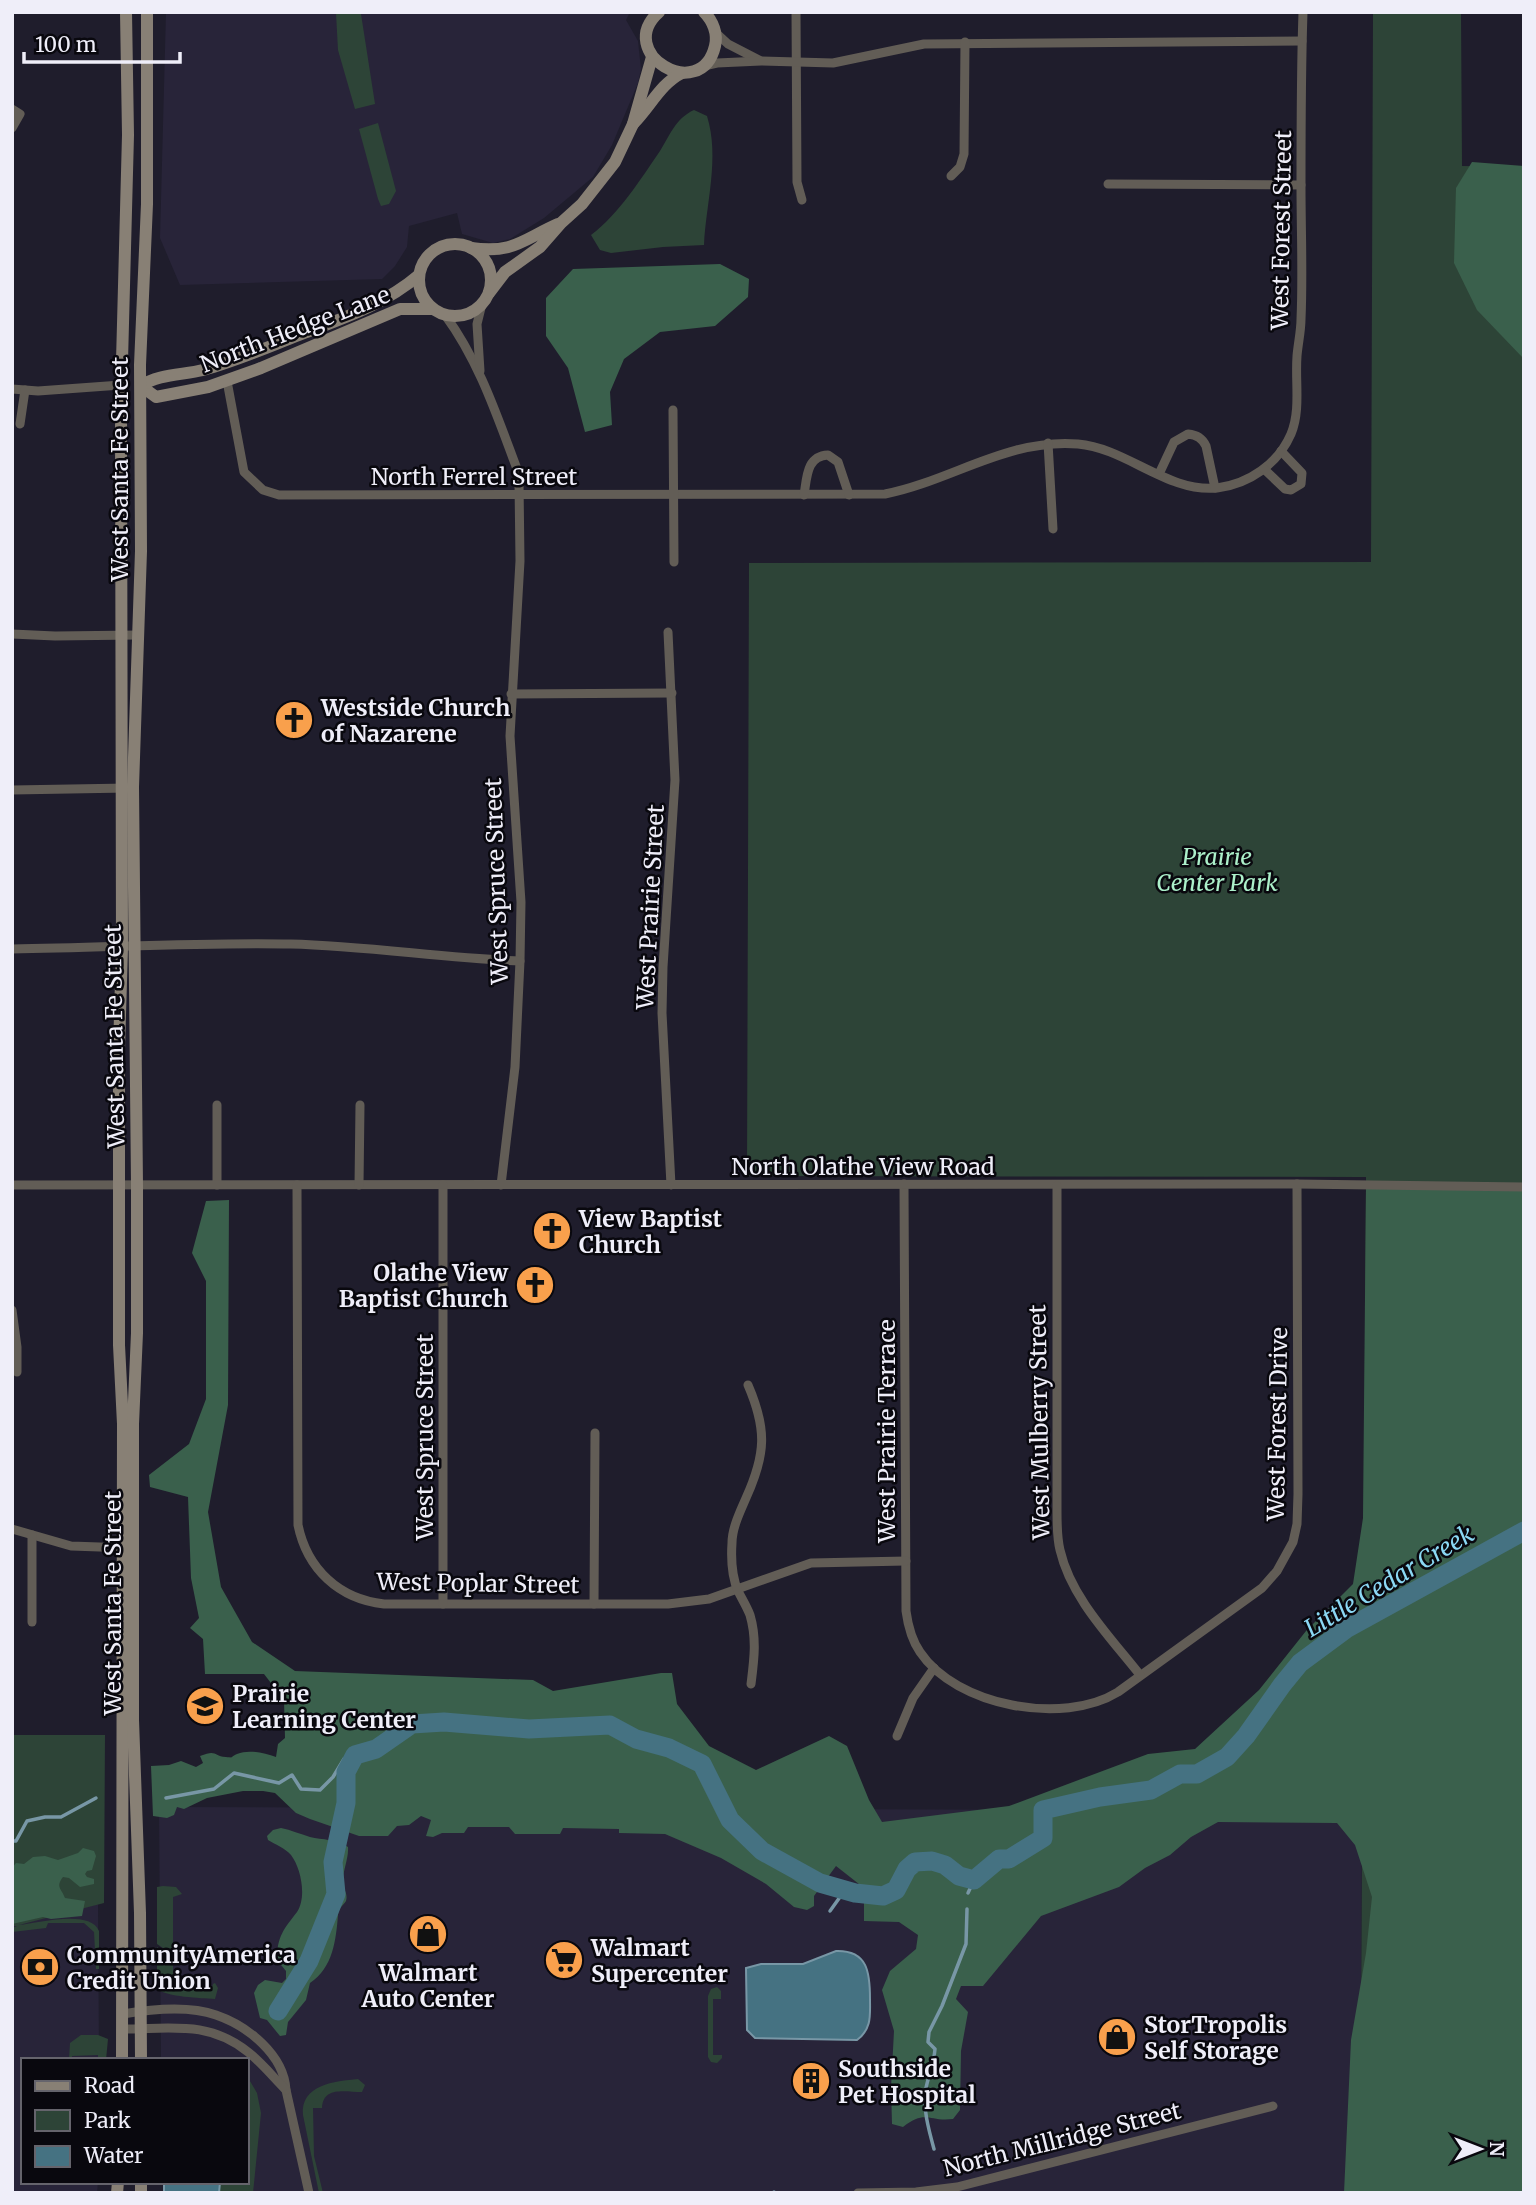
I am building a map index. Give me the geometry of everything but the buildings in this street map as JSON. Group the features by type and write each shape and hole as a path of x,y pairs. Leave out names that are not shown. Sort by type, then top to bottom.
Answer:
{"street":[{"name":"West Santa Fe Street","path":"122,2058 128,1548 137,1185 127,948 127,788 122,635 121,385 128,135 127,12"},
{"name":"West Santa Fe Street","path":"127,788 141,551 141,386 147,204 147,12"},
{"path":"659,12 649,26 648,47 660,66 682,73"},
{"path":"704,12 715,23 728,44 761,61"},
{"path":"796,12 797,182 802,200"},
{"name":"West Forest Street","path":"1282,449 1295,419 1297,404 1301,307 1303,12"},
{"path":"700,67 713,52 715,23"},
{"path":"633,124 649,108 657,92 669,79 717,63 833,63 924,44 1302,41"},
{"path":"951,176 960,167 964,154 965,43"},
{"path":"561,223 536,234 519,246 502,250 457,244 445,245 435,250 422,265 419,275 421,294 439,312 465,315 485,298 505,272 540,247 582,204 615,162 633,124 652,57"},
{"path":"12,109 20,114 12,128"},
{"path":"1108,184 1301,185"},
{"path":"470,247 485,261 491,282 485,298"},
{"name":"North Hedge Lane","path":"419,275 391,296 337,320 222,364 154,379 141,386 156,397 184,392 227,381 400,309 439,312"},
{"name":"West Spruce Street","path":"480,372 477,324 485,298"},
{"name":"West Spruce Street","path":"439,312 461,337 480,372 517,469 519,496 520,561 510,736 521,902 520,961 515,1067 501,1185"},
{"name":"North Ferrel Street","path":"227,381 244,472 263,490 279,495 885,494 910,489 1007,452 1048,443 1082,444 1186,486 1215,488 1237,484 1254,477 1282,449"},
{"path":"12,389 141,386"},
{"path":"20,424 24,390"},
{"path":"673,410 674,562"},
{"path":"1160,474 1174,442 1188,433 1196,435 1206,446 1215,488"},
{"path":"1048,443 1053,528"},
{"path":"1264,469 1285,489 1297,488 1301,484 1302,473 1282,449"},
{"path":"804,495 811,461 816,457 828,455 838,462 849,495"},
{"name":"West Prairie Street","path":"668,632 676,780 664,941 662,1013 671,1185"},
{"path":"12,634 138,635"},
{"path":"511,694 672,693"},
{"path":"12,790 127,788"},
{"path":"12,949 290,944 461,959 520,961"},
{"name":"West Santa Fe Street","path":"127,948 119,1049 118,1185 140,1913 141,2058"},
{"path":"217,1105 217,1185"},
{"path":"359,1105 359,1185"},
{"name":"West Prairie Terrace","path":"904,1184 906,1611 908,1627 919,1650 934,1668 967,1690 1014,1705 1046,1710 1096,1703 1118,1692 1140,1675"},
{"name":"North Olathe View Road","path":"12,1185 1297,1184 1524,1187"},
{"name":"West Forest Drive","path":"1140,1675 1262,1588 1277,1572 1293,1542 1297,1524 1298,1494 1297,1184"},
{"name":"West Poplar Street","path":"297,1185 297,1512 300,1535 307,1554 332,1584 355,1598 384,1604 668,1604 709,1599 811,1563 906,1561"},
{"name":"West Spruce Street","path":"443,1185 443,1605"},
{"name":"West Mulberry Street","path":"1057,1186 1057,1512 1060,1549 1070,1579 1087,1606 1140,1675"},
{"path":"12,1310 17,1372"},
{"path":"748,1385 760,1413 761,1451 757,1474 736,1523 732,1540 732,1562 737,1588 753,1628 755,1646 751,1684"},
{"path":"594,1604 595,1433"},
{"path":"12,1529 71,1546 128,1548"},
{"path":"32,1535 32,1622"},
{"path":"897,1737 913,1698 934,1668"},
{"path":"123,2014 141,2011 201,2012 216,2015 262,2043 279,2062 285,2075 309,2193"},
{"path":"123,2029 190,2027 219,2035 250,2053 286,2090"},
{"name":"North Millridge Street","path":"858,2193 916,2192 957,2187 1273,2106"}],"shaded area":[{"path":"166,12 630,12 626,20 638,41 641,69 638,83 612,145 593,177 544,218 510,239 493,243 462,234 457,213 409,226 407,247 395,266 382,279 180,285 160,238"},
{"path":"159,1807 1362,1811 1360,2193 172,2193 172,2184 248,2184 248,2058 161,2058"},
{"path":"98,1904 99,2058 21,2058 21,2184 98,2184 97,2193 12,2193 12,1926"}],"green space":[{"name":"Prairie Center Park","path":"1373,12 1461,12 1462,166 1524,167 1524,2193 1360,2193 1366,1177 747,1176 749,563 1371,562"},
{"path":"336,13 361,14 375,104 355,109 338,50"},
{"path":"694,110 707,116 711,132 712,164 704,245 611,253 600,250 591,235 611,217 628,196 678,122"},
{"path":"378,123 396,191 389,204 381,206 359,129"},
{"path":"1472,162 1524,166 1524,359 1477,310 1454,263 1456,188"},
{"path":"720,264 749,279 748,297 715,326 660,332 624,359 610,392 612,425 585,432 568,368 546,336 546,298 573,269"},
{"path":"1366,1186 1524,1187 1524,2193 1344,2193 1351,2040 1366,1953 1372,1897 1355,1845 1337,1823 1218,1822 1191,1837 1170,1855 1145,1868 1119,1887 1041,1916 983,1986 961,1986 956,1999 968,2012 961,2051 960,2110 953,2119 922,2117 903,2127 892,2124 894,2031 882,1990 890,1971 916,1949 918,1935 899,1922 864,1921 864,1888 836,1866 814,1896 814,1906 807,1910 794,1907 766,1884 721,1858 665,1834 619,1833 619,1829 563,1828 560,1834 515,1834 509,1827 468,1827 464,1833 442,1833 433,1837 426,1836 431,1820 421,1816 409,1825 397,1826 388,1836 359,1836 296,1813 275,1793 263,1791 243,1791 207,1798 184,1809 177,1807 174,1815 167,1818 153,1816 151,1766 181,1761 196,1767 203,1763 200,1756 209,1753 230,1757 251,1752 276,1757 278,1744 285,1738 284,1700 264,1674 205,1674 203,1639 190,1628 199,1618 191,1578 188,1497 150,1487 149,1475 189,1444 206,1399 206,1281 192,1253 206,1201 229,1200 228,1405 208,1512 221,1587 252,1642 295,1671 533,1680 553,1691 672,1673 677,1704 709,1746 756,1770 829,1736 847,1746 869,1800 882,1822 1009,1806 1148,1754 1195,1749 1259,1690 1306,1631 1353,1584 1363,1518"},
{"path":"12,1735 105,1735 104,1903 19,1925 63,1919 94,1924 99,1931 99,1969 96,1969 94,1932 84,1923 48,1923 46,1928 12,1932 12,1928 17,1926 12,1926"},
{"path":"281,1828 339,1842 348,1847 348,1852 343,1881 346,1901 338,1913 332,1953 324,1970 310,1983 306,2000 288,2022 286,2035 280,2036 267,2020 260,2018 254,1993 258,1985 265,1980 282,1983 286,1979 286,1971 277,1960 278,1945 302,1899 302,1883 295,1861 286,1850 268,1840 267,1836 273,1830"},
{"path":"83,1848 94,1851 96,1856 92,1870 85,1874 94,1879 94,1884 80,1887 69,1878 63,1877 59,1886 65,1898 85,1901 82,1916 51,1919 43,1917 12,1924 12,1868 16,1863 24,1864 33,1857 45,1856 58,1860 78,1853"},
{"path":"157,1887 176,1887 182,1894 173,1897 173,1950 169,1952 157,1944"},
{"path":"157,1947 173,1958 173,1977 181,1978 182,1988 211,1991 215,1983 218,1988 215,1999 193,1998 157,1989"},
{"path":"717,1987 721,1991 721,1999 713,1999 713,2055 722,2055 722,2058 717,2063 711,2062 708,2057 708,1996 711,1989"},
{"path":"81,2035 98,2035 108,2039 106,2058 98,2058 98,2055 69,2058 70,2043"},
{"path":"248,2078 257,2093 261,2113 253,2193 219,2193 220,2184 248,2184"},
{"path":"358,2079 365,2085 362,2092 331,2093 323,2101 322,2108 313,2108 314,2156 323,2193 319,2193 303,2115 304,2105 307,2097 321,2086"}],"water":[{"path":"836,1951 855,1954 868,1972 870,2016 862,2036 857,2040 755,2038 747,2030 746,1968 761,1964 803,1964"},
{"path":"164,2184 220,2184 219,2193 164,2193"}],"waterway":[{"name":"Little Cedar Creek","path":"278,2011 309,1961 336,1894 333,1862 346,1803 346,1772 355,1755 376,1749 412,1724 444,1722 529,1729 610,1725 636,1739 669,1748 702,1764 730,1820 762,1851 820,1883 855,1893 883,1896 896,1890 907,1869 915,1862 932,1861 945,1865 959,1876 974,1880 999,1859 1009,1859 1043,1838 1043,1810 1100,1797 1151,1790 1180,1774 1197,1774 1227,1757 1246,1736 1300,1663 1346,1629 1524,1531"},
{"path":"166,1798 214,1789 234,1773 279,1783 292,1775 301,1789 320,1790 333,1777 344,1759 355,1755"},
{"path":"12,1841 16,1841 27,1821 61,1817 96,1798"},
{"path":"968,1893 974,1880"},
{"path":"830,1911 845,1890"},
{"path":"934,2149 925,2103 935,2049 928,2042 929,2032 966,1944 967,1909"}],"place":[{"name":"Westside Church of Nazarene","path":"294,720"},
{"name":"View Baptist Church","path":"552,1231"},
{"name":"Olathe View Baptist Church","path":"535,1285"},
{"name":"Prairie Learning Center","path":"205,1706"},
{"name":"Walmart Auto Center","path":"428,1934"},
{"name":"Walmart Supercenter","path":"564,1960"},
{"name":"CommunityAmerica Credit Union","path":"40,1967"},
{"name":"StorTropolis Self Storage","path":"1117,2037"},
{"name":"Southside Pet Hospital","path":"811,2081"}]}
